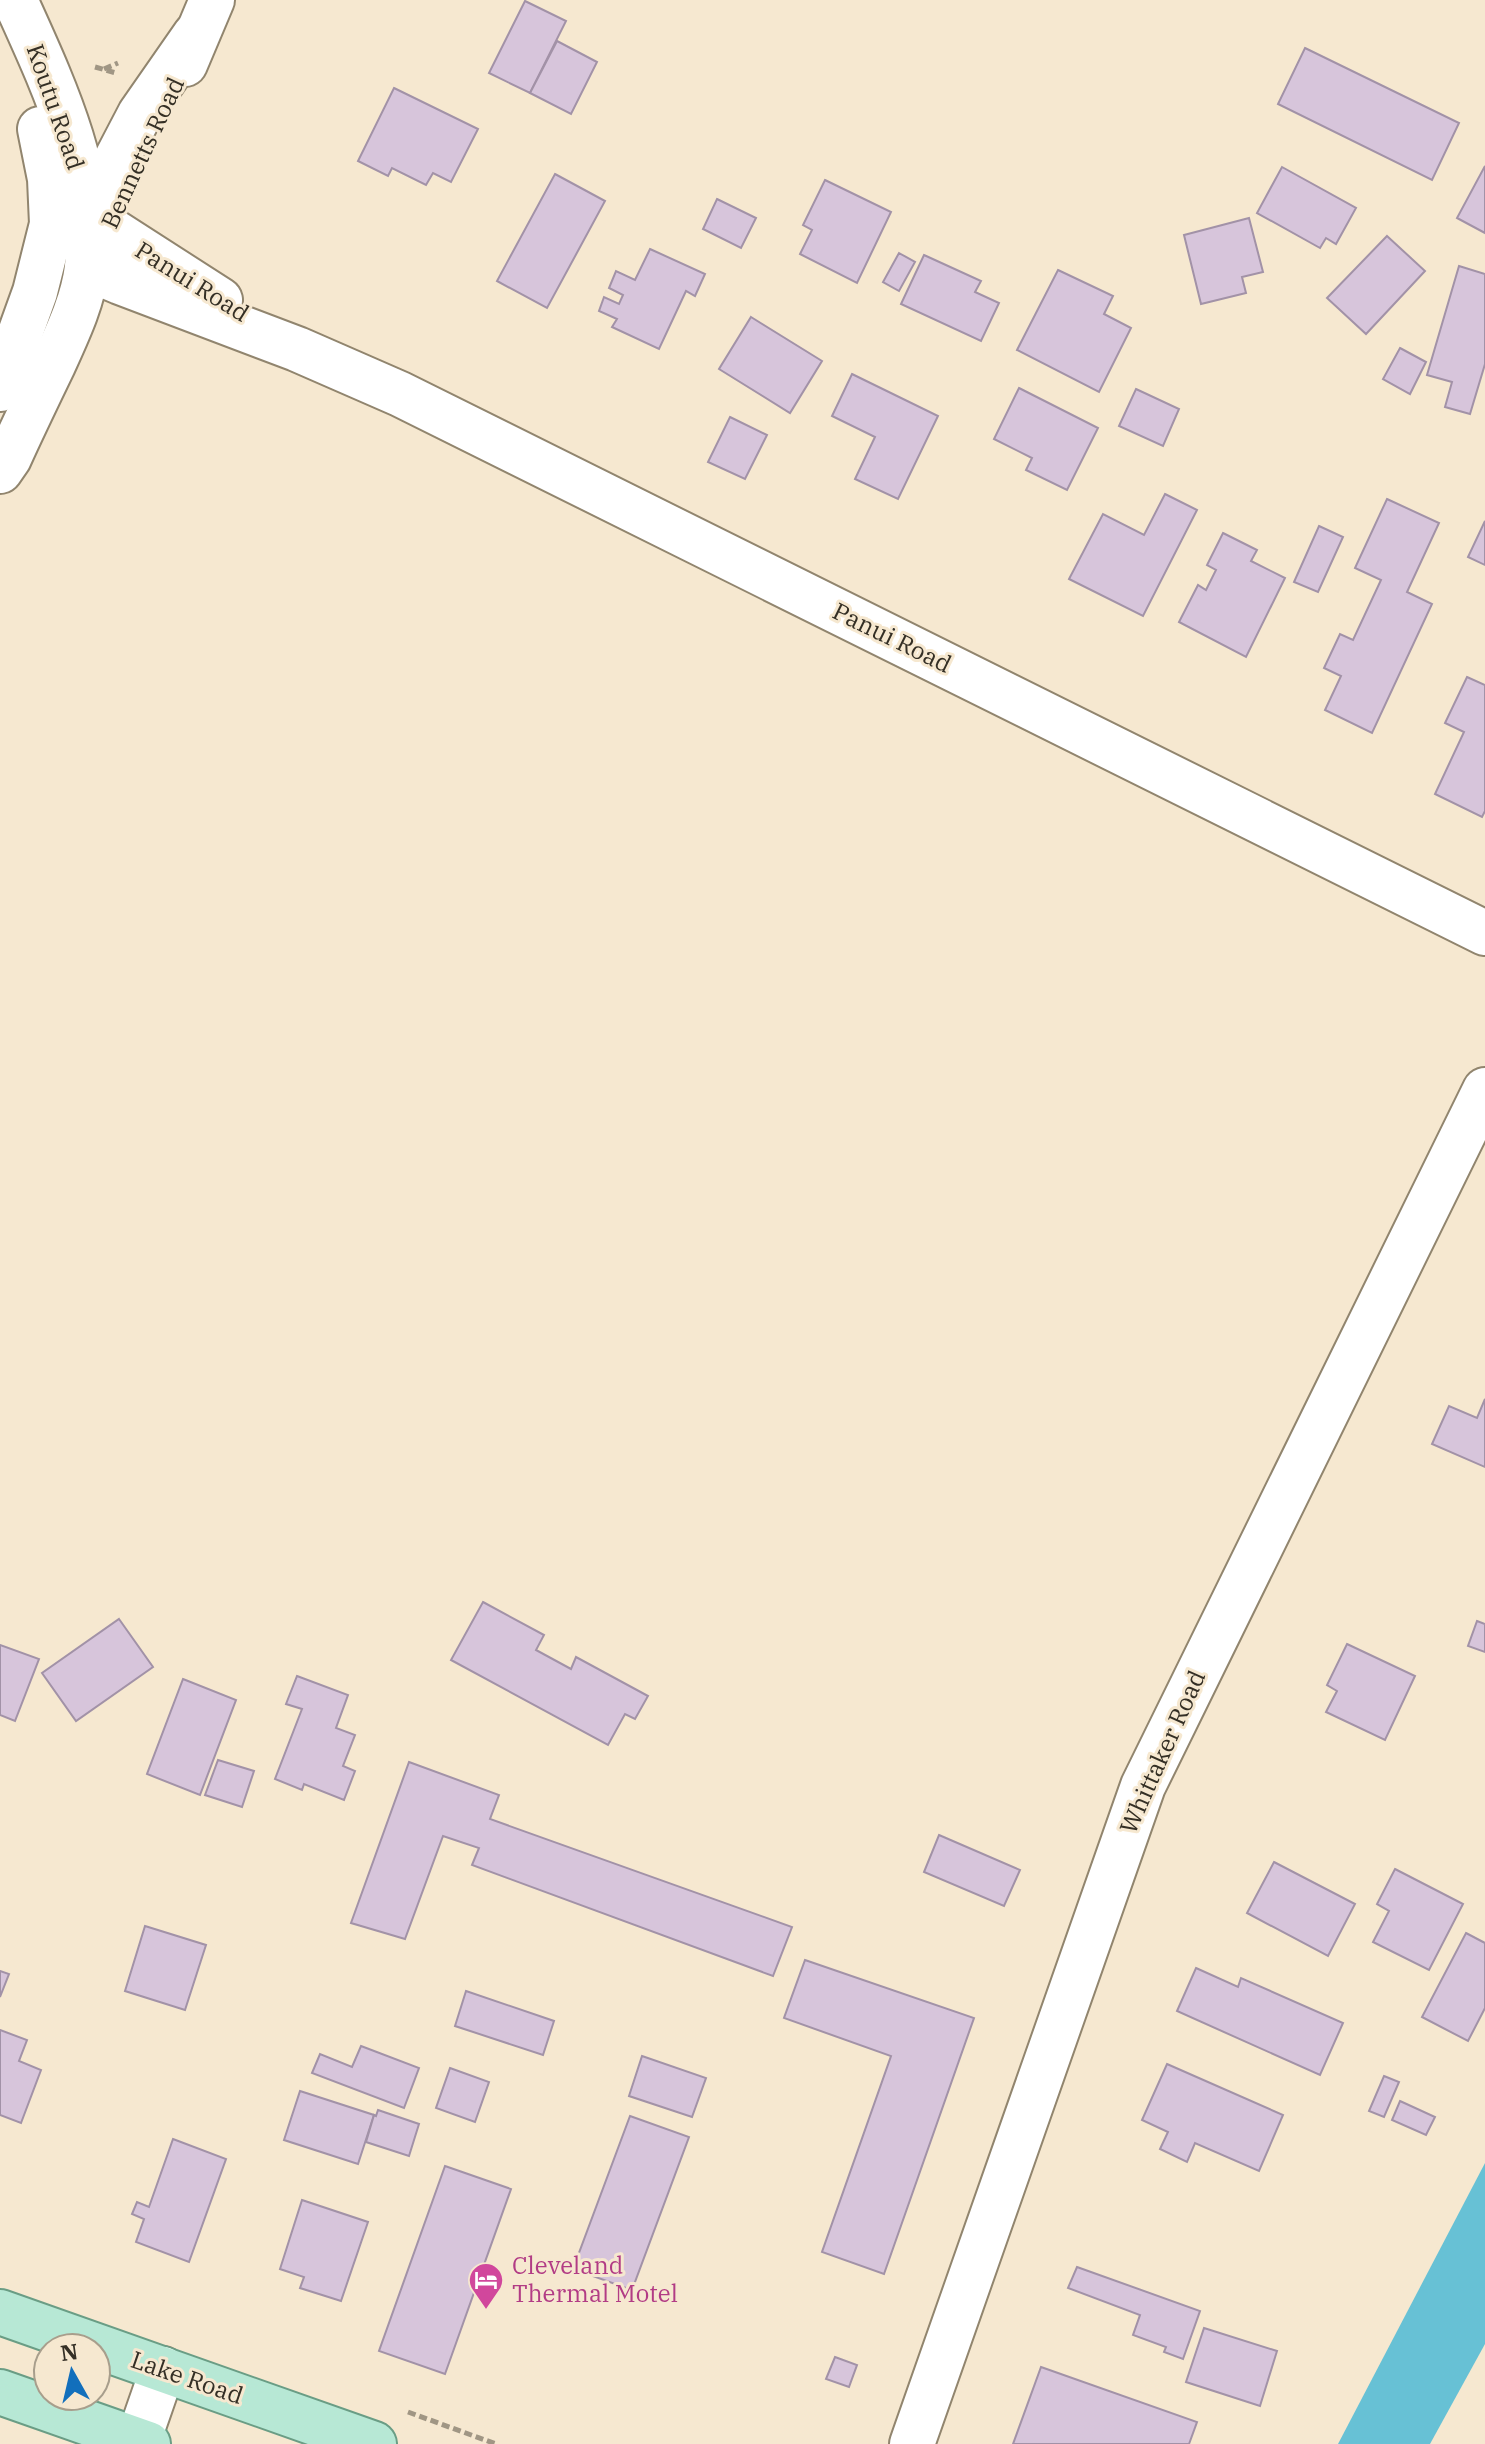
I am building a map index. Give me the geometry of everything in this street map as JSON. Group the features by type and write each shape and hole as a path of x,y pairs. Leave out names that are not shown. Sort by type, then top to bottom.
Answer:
{"main road":[{"name":"Lake Road","path":"0,2312 374,2444"},
{"path":"0,2392 141,2443"}],"street":[{"name":"Koutu Road","path":"9,0 42,139 79,224"},
{"name":"Koutu Road","path":"15,0 59,105 78,167 79,224"},
{"name":"Bennetts Road","path":"0,389 22,331 52,224 79,224 130,190 204,18"},
{"name":"Bennetts Road","path":"0,417 51,304 79,224 140,114 204,18"},
{"path":"59,105 86,122 114,122 140,114"},
{"name":"Bennetts Road","path":"0,471 9,458 72,322 79,224"},
{"name":"Panui Road","path":"79,224 297,349 400,394 1485,933"},
{"name":"Whittaker Road","path":"912,2444 1143,1786 1485,1090"},
{"path":"141,2443 163,2369"}],"water":[{"path":"1485,2163 1485,2344 1430,2444 1338,2444"}],"building":[{"path":"525,1 566,21 530,93 489,73"},
{"path":"557,41 597,62 571,114 530,93"},
{"path":"1305,48 1459,123 1432,180 1278,104"},
{"path":"394,88 478,129 451,182 433,173 426,185 392,168 388,176 358,161"},
{"path":"1485,166 1485,233 1457,218"},
{"path":"1282,167 1356,208 1336,244 1326,238 1320,248 1257,213"},
{"path":"555,174 605,201 547,308 497,281"},
{"path":"825,180 891,212 857,283 800,254 812,230 803,225"},
{"path":"717,199 756,218 741,248 703,229"},
{"path":"1249,218 1263,272 1242,277 1246,293 1201,304 1184,235"},
{"path":"1387,236 1425,271 1366,334 1327,298"},
{"path":"650,249 705,274 695,296 686,291 659,349 612,327 617,319 599,311 604,297 619,304 623,295 609,288 616,271 635,280"},
{"path":"899,253 915,262 899,291 883,282"},
{"path":"924,255 981,281 975,292 999,303 981,341 901,304"},
{"path":"1459,266 1485,274 1485,364 1470,414 1445,407 1452,382 1427,375"},
{"path":"1058,270 1113,296 1104,314 1131,328 1099,392 1017,350"},
{"path":"751,317 822,361 790,413 719,369"},
{"path":"1400,348 1426,362 1410,394 1383,379"},
{"path":"852,374 938,416 898,499 855,479 875,437 832,416"},
{"path":"1019,388 1098,428 1067,490 1026,470 1032,458 994,439"},
{"path":"1136,389 1179,409 1163,446 1119,426"},
{"path":"730,417 767,435 745,479 708,462"},
{"path":"1165,494 1197,510 1143,616 1069,579 1103,514 1144,535"},
{"path":"1387,499 1439,523 1407,592 1432,604 1372,733 1325,710 1341,676 1324,668 1340,634 1353,640 1381,580 1355,568"},
{"path":"1485,521 1485,565 1468,557"},
{"path":"1319,526 1343,537 1318,592 1294,582"},
{"path":"1223,533 1257,550 1251,561 1285,578 1246,657 1179,622 1198,585 1206,590 1216,570 1207,565"},
{"path":"1467,677 1485,685 1485,811 1482,817 1435,794 1464,732 1445,723"},
{"path":"1485,1399 1485,1467 1432,1444 1449,1406 1477,1418"},
{"path":"483,1602 544,1635 536,1650 571,1669 576,1657 648,1696 635,1719 625,1714 608,1745 451,1660"},
{"path":"119,1619 153,1667 76,1721 42,1673"},
{"path":"1477,1621 1485,1624 1485,1652 1468,1646"},
{"path":"1347,1644 1415,1676 1385,1740 1326,1712 1337,1691 1327,1685"},
{"path":"0,1645 39,1659 15,1721 0,1715"},
{"path":"297,1676 348,1695 336,1728 355,1735 343,1766 355,1771 344,1800 304,1784 302,1790 275,1779 302,1709 286,1704"},
{"path":"183,1679 236,1700 200,1795 147,1774"},
{"path":"218,1760 254,1771 242,1807 205,1795"},
{"path":"409,1762 499,1795 490,1819 792,1927 773,1976 472,1865 479,1848 443,1836 405,1939 351,1923"},
{"path":"939,1835 1020,1870 1004,1906 924,1872"},
{"path":"1274,1862 1355,1904 1328,1956 1247,1913"},
{"path":"1395,1869 1463,1904 1429,1970 1373,1942 1389,1911 1377,1904"},
{"path":"145,1926 206,1945 185,2010 125,1991"},
{"path":"1466,1933 1485,1943 1485,2008 1468,2041 1422,2017"},
{"path":"805,1960 974,2018 884,2274 822,2252 891,2056 784,2018"},
{"path":"1196,1968 1238,1987 1241,1978 1343,2023 1320,2075 1177,2011"},
{"path":"0,1971 9,1974 0,1997"},
{"path":"466,1991 554,2021 543,2055 455,2026"},
{"path":"0,2030 27,2040 19,2061 41,2070 21,2123 0,2115"},
{"path":"361,2046 419,2068 404,2108 312,2073 320,2054 352,2067"},
{"path":"642,2056 706,2078 692,2117 629,2096"},
{"path":"1167,2064 1283,2115 1259,2171 1195,2143 1187,2162 1160,2149 1168,2132 1142,2120"},
{"path":"450,2068 489,2082 475,2122 436,2108"},
{"path":"1384,2076 1399,2082 1384,2117 1369,2111"},
{"path":"300,2091 374,2115 358,2164 284,2140"},
{"path":"1400,2101 1435,2117 1426,2135 1392,2120"},
{"path":"378,2110 419,2124 409,2156 366,2142"},
{"path":"630,2116 689,2137 632,2290 573,2269"},
{"path":"173,2139 226,2159 189,2262 136,2242 144,2219 132,2214 137,2202 149,2207"},
{"path":"445,2166 511,2189 445,2374 379,2351"},
{"path":"302,2200 368,2222 341,2301 300,2288 304,2277 280,2269"},
{"path":"1077,2267 1200,2311 1183,2359 1164,2352 1166,2347 1133,2335 1140,2315 1068,2288"},
{"path":"1204,2328 1277,2351 1260,2406 1186,2382"},
{"path":"835,2357 857,2365 849,2387 826,2379"},
{"path":"1041,2367 1197,2422 1189,2444 1013,2444"}],"place":[{"name":"Cleveland Thermal Motel","path":"486,2311"}]}
